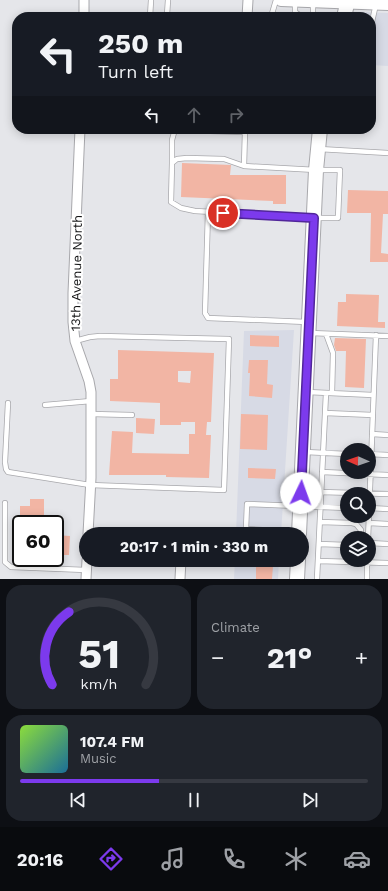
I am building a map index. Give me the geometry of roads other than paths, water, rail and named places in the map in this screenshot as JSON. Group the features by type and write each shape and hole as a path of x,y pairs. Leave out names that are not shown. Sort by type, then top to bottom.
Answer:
{"main road":[{"path":"345,12 348,1"},
{"path":"299,527 316,170 320,134"},
{"path":"297,579 298,567"}],"street":[{"path":"84,0 84,12"},
{"path":"247,12 248,0"},
{"path":"281,0 348,1 382,4"},
{"name":"13th Avenue North","path":"80,134 73,293 75,341 89,381 91,401 88,527"},
{"path":"180,579 181,567"}],"lane":[{"path":"150,12 151,0"},
{"path":"167,12 168,0"},
{"path":"272,12 276,0"},
{"path":"295,0 295,12"},
{"path":"310,1 313,12"},
{"path":"376,16 382,4"},
{"path":"172,163 177,160 187,158 224,159 244,166 340,170 338,218 208,212 181,208 171,202 172,140 174,134"},
{"path":"244,166 245,134"},
{"path":"318,149 388,152"},
{"path":"208,212 205,313 208,318 309,327 326,334 388,336"},
{"path":"326,334 333,353 332,393"},
{"path":"8,403 5,462 8,472 90,485 224,490 229,339 100,336 75,341"},
{"path":"371,443 376,336"},
{"path":"306,392 373,395"},
{"path":"317,579 326,393"},
{"path":"44,405 91,401"},
{"path":"91,414 132,415"},
{"path":"325,414 373,415"},
{"path":"372,434 388,435"},
{"path":"303,452 340,454"},
{"path":"376,454 388,455"},
{"path":"322,472 340,473"},
{"path":"376,474 388,475"},
{"path":"321,492 340,493"},
{"path":"376,494 388,494"},
{"path":"5,503 5,562 10,567 86,574"},
{"path":"246,527 247,504 340,508"},
{"path":"376,508 388,509"},
{"path":"320,522 352,523 356,524 361,531"},
{"path":"368,531 369,523 388,524"},
{"path":"376,543 388,544"},
{"path":"319,544 340,544"},
{"path":"318,561 340,561"},
{"path":"376,562 388,563"},
{"path":"366,579 367,567"}]}
